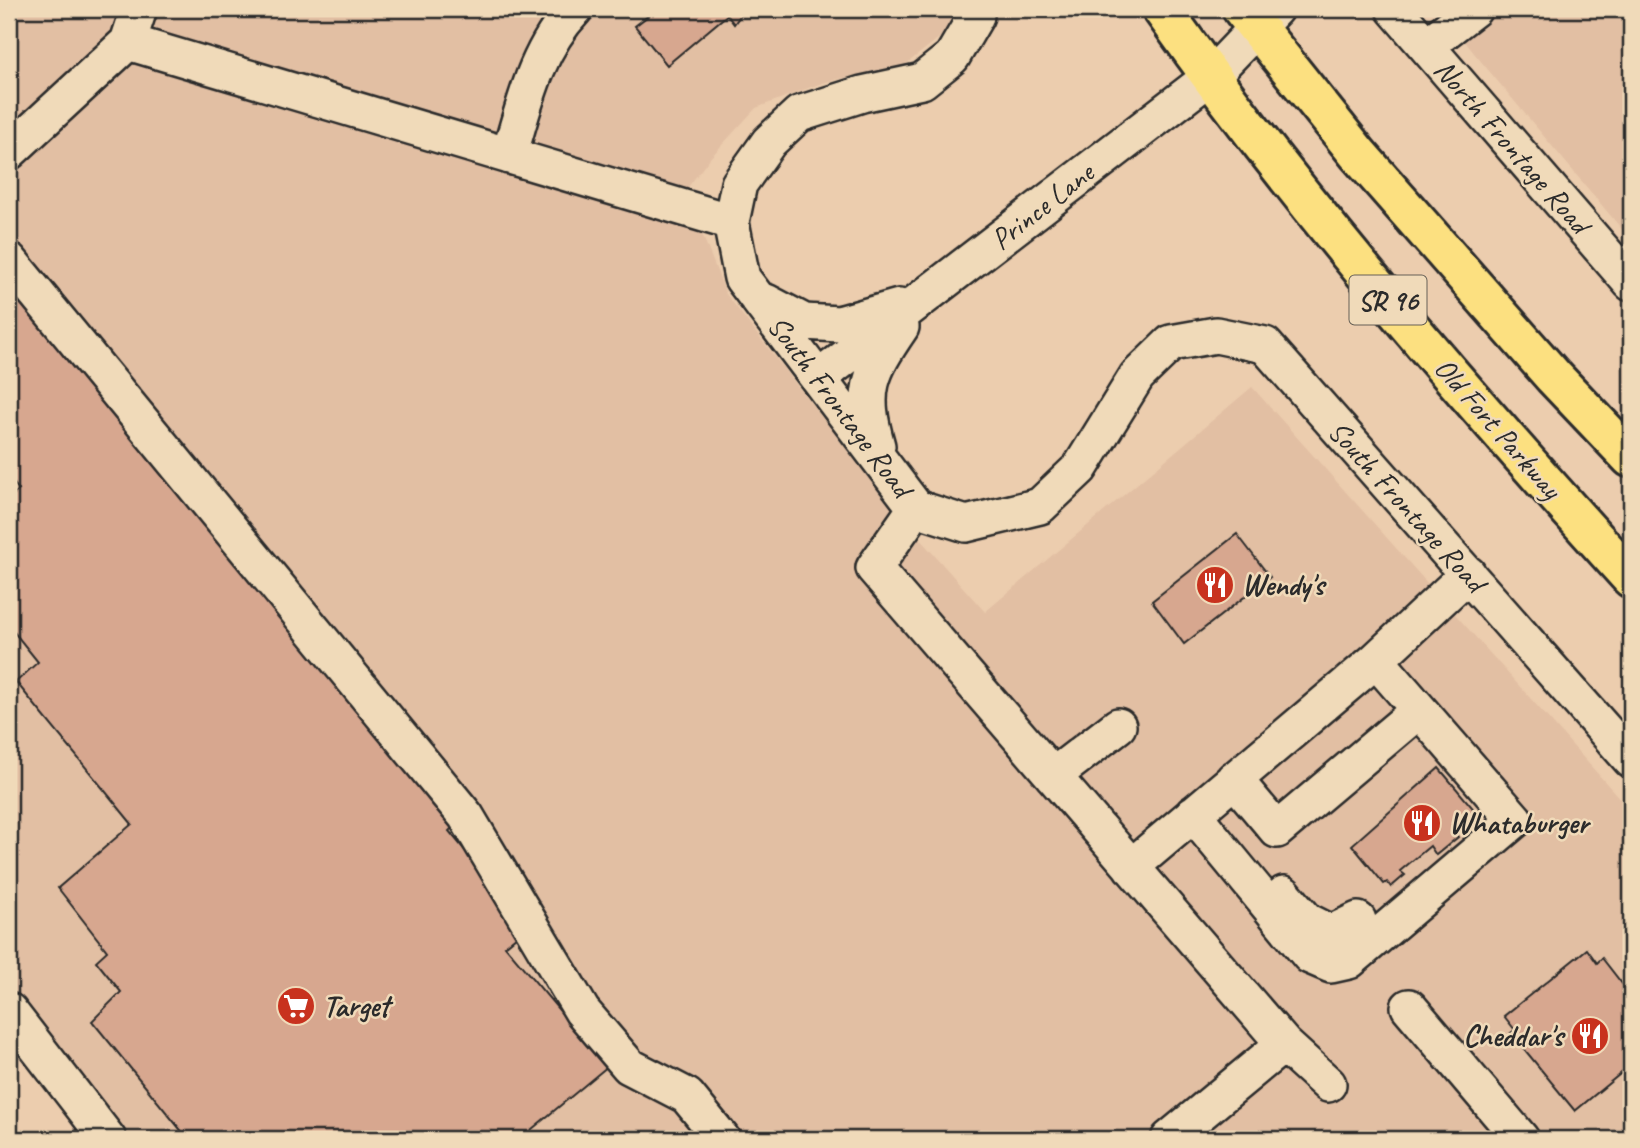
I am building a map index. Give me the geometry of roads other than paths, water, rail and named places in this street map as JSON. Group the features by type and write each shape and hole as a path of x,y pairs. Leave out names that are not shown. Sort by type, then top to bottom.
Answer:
{"main road":[{"name":"Old Fort Parkway","path":"1162,9 1210,77 1353,260 1528,464 1631,578"},
{"name":"SR 96","path":"1257,15 1366,164 1553,376 1631,458"}],"street":[{"path":"9,152 128,42 139,9"},
{"path":"509,156 534,71 556,30 575,9"},
{"name":"South Frontage Road","path":"976,9 976,16 952,57 922,81 862,94 799,114 769,142 739,184 731,222 743,278 916,508 966,524 1040,506 1080,468 1137,376 1171,343 1216,335 1265,345 1631,760"},
{"name":"North Frontage Road","path":"1394,9 1630,279"},
{"path":"1426,46 1474,9"},
{"name":"Prince Lane","path":"820,377 1210,77 1257,15"},
{"path":"128,42 731,222"},
{"path":"9,260 466,816 582,1011 629,1066 687,1096 722,1139"},
{"path":"759,299 804,322 839,324 919,301"},
{"path":"881,461 867,411 873,367 919,301"},
{"path":"916,508 874,568 1283,1044 1328,1084"},
{"path":"1131,867 1198,820 1234,779 1376,660 1468,574"},
{"path":"1198,820 1310,956 1331,965 1349,961 1515,820 1376,660"},
{"path":"1234,779 1277,830 1419,710"},
{"path":"1053,776 1118,726"},
{"path":"1198,820 1230,829 1307,921 1331,933 1365,916 1399,894 1501,806"},
{"path":"1409,1007 1521,1139"},
{"path":"9,1011 108,1139"},
{"path":"1169,1139 1283,1044"}],"place":[{"name":"Wendy's","path":"1215,585"},
{"name":"Whataburger","path":"1422,823"},
{"name":"Target","path":"296,1006"},
{"name":"Cheddar's","path":"1590,1036"}]}
